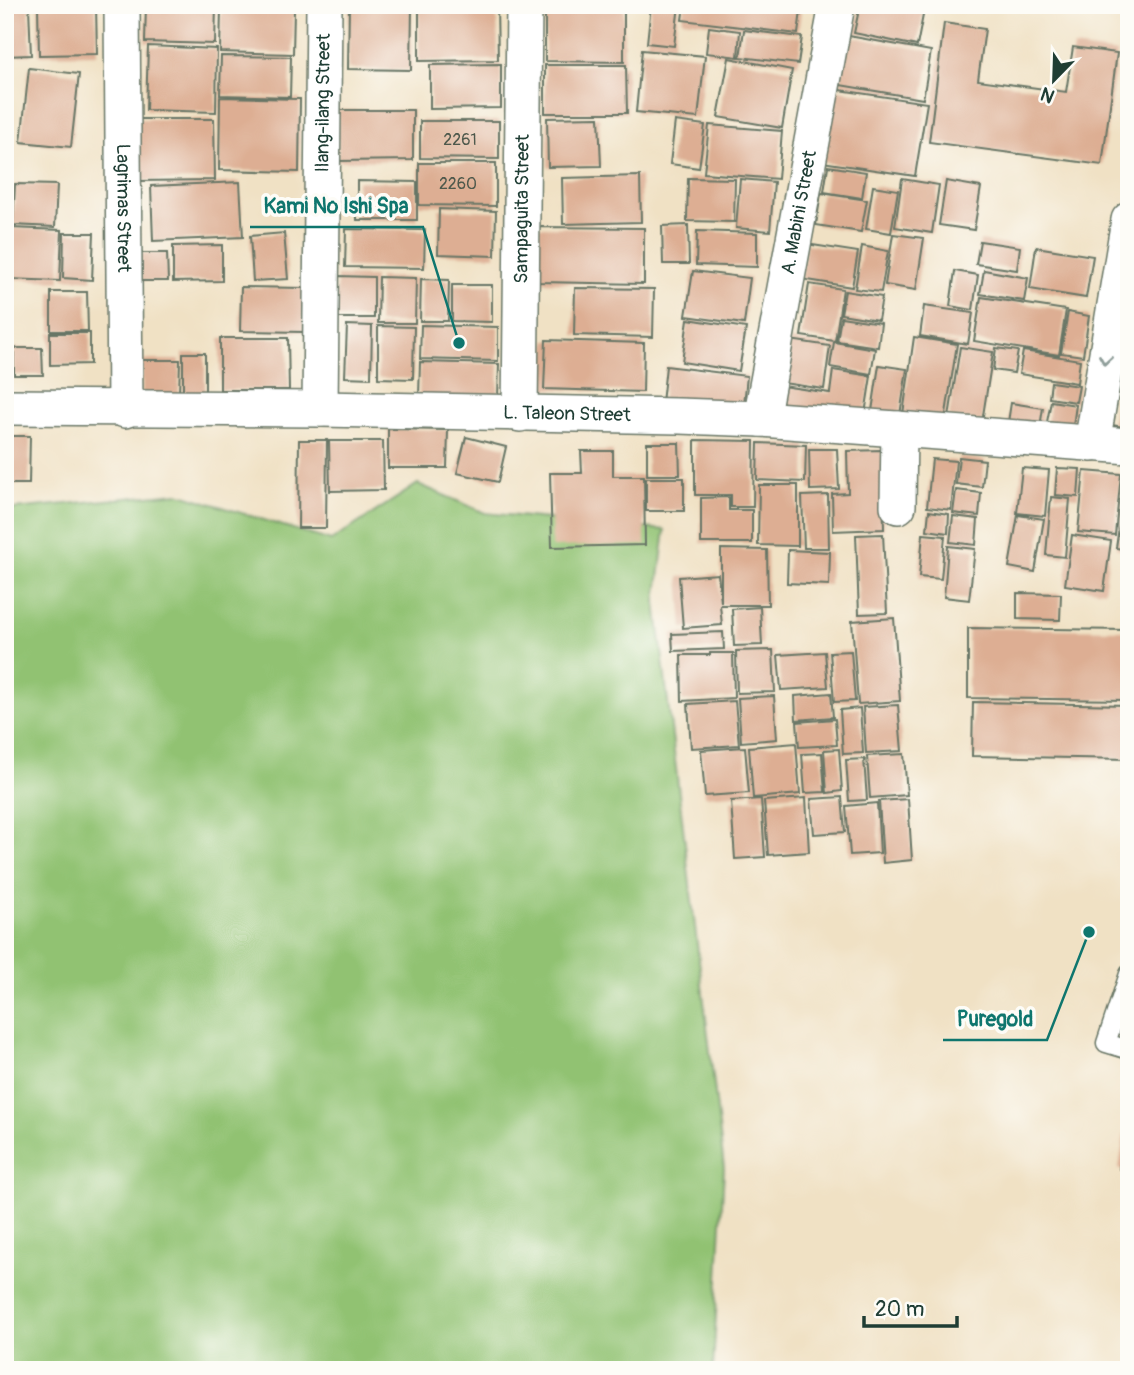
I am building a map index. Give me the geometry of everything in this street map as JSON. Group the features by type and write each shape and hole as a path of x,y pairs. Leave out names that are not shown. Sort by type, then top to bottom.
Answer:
{"street":[{"name":"Lagrimas Street","path":"122,5 125,410"},
{"name":"Ilang-ilang Street","path":"320,409 324,5"},
{"name":"Sampaguita Street","path":"520,414 524,5"},
{"name":"A. Mabini Street","path":"761,419 837,5"},
{"path":"1091,444 1129,220"},
{"name":"L. Taleon Street","path":"5,407 125,410 320,409 761,419 1129,446"},
{"path":"898,506 899,429"}],"lane":[{"path":"1129,974 1106,1043 1129,1050"}],"green space":[{"path":"418,484 485,513 665,530 656,602 724,1168 713,1370 5,1370 5,510 178,493 331,541"}],"building":[{"path":"96,5 97,54 39,55 38,6"},
{"path":"146,5 216,5 215,44 145,42"},
{"path":"349,5 412,5 411,70 348,69"},
{"path":"497,5 498,60 419,61 419,6"},
{"path":"545,5 624,5 624,62 545,61"},
{"path":"651,5 679,5 674,46 647,43"},
{"path":"684,5 757,5 801,11 798,34 682,20"},
{"path":"860,5 925,5 917,46 854,33"},
{"path":"29,7 31,55 5,56 5,8"},
{"path":"221,8 294,10 293,54 220,52"},
{"path":"944,23 985,29 978,80 1066,92 1073,47 1117,53 1102,165 929,142"},
{"path":"709,27 740,31 738,57 706,53"},
{"path":"744,30 802,37 798,64 740,57"},
{"path":"849,36 931,51 923,99 840,85"},
{"path":"148,46 217,49 216,112 146,110"},
{"path":"642,50 705,56 698,118 636,112"},
{"path":"221,56 291,57 290,97 220,95"},
{"path":"729,58 792,70 782,128 718,117"},
{"path":"501,64 501,108 430,109 430,65"},
{"path":"545,65 626,65 627,113 545,113"},
{"path":"29,68 79,74 71,147 21,142"},
{"path":"833,89 927,103 915,176 822,162"},
{"path":"220,97 300,99 299,172 219,170"},
{"path":"338,110 413,110 413,160 338,161"},
{"path":"5,113 8,113 8,138 5,138"},
{"path":"599,117 601,166 548,167 547,118"},
{"path":"138,119 214,119 215,180 138,181"},
{"path":"420,121 499,121 499,159 420,158"},
{"path":"675,121 705,125 699,168 670,164"},
{"path":"709,125 782,131 778,179 704,173"},
{"path":"419,163 496,163 496,206 419,205"},
{"path":"828,166 866,172 862,198 824,192"},
{"path":"5,176 8,176 8,219 5,219"},
{"path":"640,176 641,222 563,224 562,178"},
{"path":"688,178 735,179 734,222 687,221"},
{"path":"740,179 774,182 770,231 736,228"},
{"path":"902,179 939,185 932,233 895,227"},
{"path":"357,181 417,182 417,220 357,220"},
{"path":"946,181 981,187 974,230 939,225"},
{"path":"240,182 243,237 153,241 151,186"},
{"path":"15,184 57,185 55,227 13,225"},
{"path":"873,186 898,190 891,233 866,229"},
{"path":"821,193 867,200 861,232 816,225"},
{"path":"439,209 496,211 495,256 438,254"},
{"path":"688,225 689,264 663,264 662,226"},
{"path":"539,227 644,228 644,284 539,282"},
{"path":"10,228 62,230 60,281 8,279"},
{"path":"346,229 425,230 424,268 345,267"},
{"path":"697,231 757,233 757,267 696,265"},
{"path":"64,233 94,233 92,280 63,278"},
{"path":"284,233 288,279 253,281 250,236"},
{"path":"893,234 924,238 916,290 885,285"},
{"path":"980,241 1020,247 1017,270 976,264"},
{"path":"806,244 858,252 852,287 801,279"},
{"path":"222,245 222,281 173,282 173,246"},
{"path":"862,246 888,251 881,292 855,289"},
{"path":"1036,247 1093,256 1086,298 1030,289"},
{"path":"141,253 167,253 168,281 142,281"},
{"path":"984,270 1028,278 1024,301 980,294"},
{"path":"693,271 750,278 744,324 686,316"},
{"path":"955,271 978,275 973,310 950,306"},
{"path":"337,276 374,277 374,318 336,318"},
{"path":"379,277 416,278 415,323 378,323"},
{"path":"421,279 449,280 448,321 420,321"},
{"path":"809,284 843,289 835,341 801,336"},
{"path":"452,285 492,285 492,322 452,321"},
{"path":"241,287 304,288 304,332 240,331"},
{"path":"575,288 654,289 653,337 574,335"},
{"path":"845,291 882,297 878,320 841,314"},
{"path":"51,292 87,292 88,331 51,331"},
{"path":"981,297 1066,310 1059,355 974,341"},
{"path":"924,306 973,313 968,344 920,336"},
{"path":"1068,312 1089,316 1083,356 1061,353"},
{"path":"841,317 881,323 878,347 837,341"},
{"path":"688,319 746,328 739,371 682,362"},
{"path":"347,325 372,326 371,378 345,377"},
{"path":"421,325 498,327 498,361 420,359"},
{"path":"5,326 8,326 9,388 5,388"},
{"path":"378,326 414,327 413,379 378,378"},
{"path":"50,333 90,333 90,364 50,365"},
{"path":"914,337 957,344 945,420 903,414"},
{"path":"220,338 288,338 289,390 220,390"},
{"path":"546,340 644,343 643,392 544,389"},
{"path":"790,340 830,346 824,389 783,383"},
{"path":"834,342 875,349 871,374 830,367"},
{"path":"1123,344 1129,345 1129,384 1118,383"},
{"path":"960,347 993,352 982,422 949,417"},
{"path":"14,348 42,348 43,375 14,375"},
{"path":"996,348 1018,351 1014,373 993,370"},
{"path":"1023,351 1080,360 1077,383 1019,374"},
{"path":"183,353 205,353 205,395 183,395"},
{"path":"142,360 180,360 179,395 142,395"},
{"path":"420,362 499,364 498,398 419,396"},
{"path":"879,365 907,369 900,415 872,411"},
{"path":"666,366 747,376 743,413 662,403"},
{"path":"833,370 871,376 865,414 779,408 782,386 830,393"},
{"path":"1051,382 1079,386 1076,402 1049,398"},
{"path":"1117,387 1129,389 1129,428 1112,425"},
{"path":"1051,401 1076,405 1073,426 1047,422"},
{"path":"1011,403 1043,408 1040,427 1008,422"},
{"path":"388,429 448,430 447,468 388,468"},
{"path":"5,436 30,436 29,484 5,484"},
{"path":"466,437 506,447 498,482 457,473"},
{"path":"299,440 327,440 326,528 298,528"},
{"path":"695,440 754,441 753,507 731,507 731,495 695,495"},
{"path":"329,441 383,441 384,490 330,491"},
{"path":"647,443 679,443 680,475 647,475"},
{"path":"758,443 806,445 805,482 757,480"},
{"path":"809,449 837,449 839,489 810,490"},
{"path":"882,450 884,529 833,531 832,494 848,493 847,451"},
{"path":"581,451 613,451 613,476 644,476 645,545 552,547 550,473 582,473"},
{"path":"959,457 985,460 982,487 956,484"},
{"path":"932,459 956,461 951,510 927,507"},
{"path":"1022,468 1049,470 1045,516 1017,513"},
{"path":"1057,468 1080,469 1078,497 1055,495"},
{"path":"1084,471 1121,474 1115,535 1078,532"},
{"path":"646,478 684,478 684,511 646,511"},
{"path":"1126,478 1129,479 1129,550 1116,548"},
{"path":"759,485 798,485 798,546 758,545"},
{"path":"956,490 981,493 979,516 953,513"},
{"path":"828,495 829,548 804,548 802,496"},
{"path":"729,497 729,510 752,510 752,543 701,543 701,498"},
{"path":"1051,497 1070,499 1065,557 1046,555"},
{"path":"929,511 949,514 948,533 927,530"},
{"path":"1018,515 1044,519 1035,572 1009,567"},
{"path":"953,516 978,519 976,545 950,542"},
{"path":"883,534 887,613 859,614 856,535"},
{"path":"923,534 945,536 941,579 919,577"},
{"path":"1072,535 1111,541 1104,591 1065,585"},
{"path":"948,546 975,549 969,600 944,597"},
{"path":"721,549 767,550 768,605 720,605 722,625 683,628 679,577 718,574 721,602"},
{"path":"788,550 830,552 829,585 787,583"},
{"path":"1017,593 1061,594 1060,620 1017,619"},
{"path":"760,607 762,645 734,646 732,609"},
{"path":"894,618 900,701 858,704 852,621"},
{"path":"968,628 1129,630 1129,700 968,698"},
{"path":"723,632 724,649 673,651 672,634"},
{"path":"773,650 775,692 737,693 736,651"},
{"path":"851,651 855,701 834,702 830,652"},
{"path":"825,652 828,687 781,690 778,655"},
{"path":"733,653 734,698 682,701 681,655"},
{"path":"831,693 833,717 796,720 795,696"},
{"path":"774,696 777,739 741,742 738,698"},
{"path":"735,701 739,745 691,748 688,704"},
{"path":"973,702 1129,705 1129,759 972,756"},
{"path":"898,705 902,751 866,753 863,707"},
{"path":"860,708 863,753 843,754 840,710"},
{"path":"835,719 837,745 799,747 797,722"},
{"path":"796,743 800,794 753,798 749,747"},
{"path":"745,747 749,793 705,796 701,750"},
{"path":"839,749 842,791 827,793 824,750"},
{"path":"822,753 825,792 805,793 802,754"},
{"path":"904,754 907,795 870,798 867,756"},
{"path":"864,759 867,800 849,801 846,760"},
{"path":"842,797 845,832 814,834 811,799"},
{"path":"806,798 809,852 768,855 764,801"},
{"path":"761,799 765,857 735,859 731,801"},
{"path":"908,799 912,860 883,863 879,801"},
{"path":"877,803 880,853 850,855 846,806"},
{"path":"1129,1115 1129,1171 1119,1169"}],"place":[{"name":"Kami No Ishi Spa","path":"459,343"},
{"name":"Puregold","path":"1089,932"}]}
